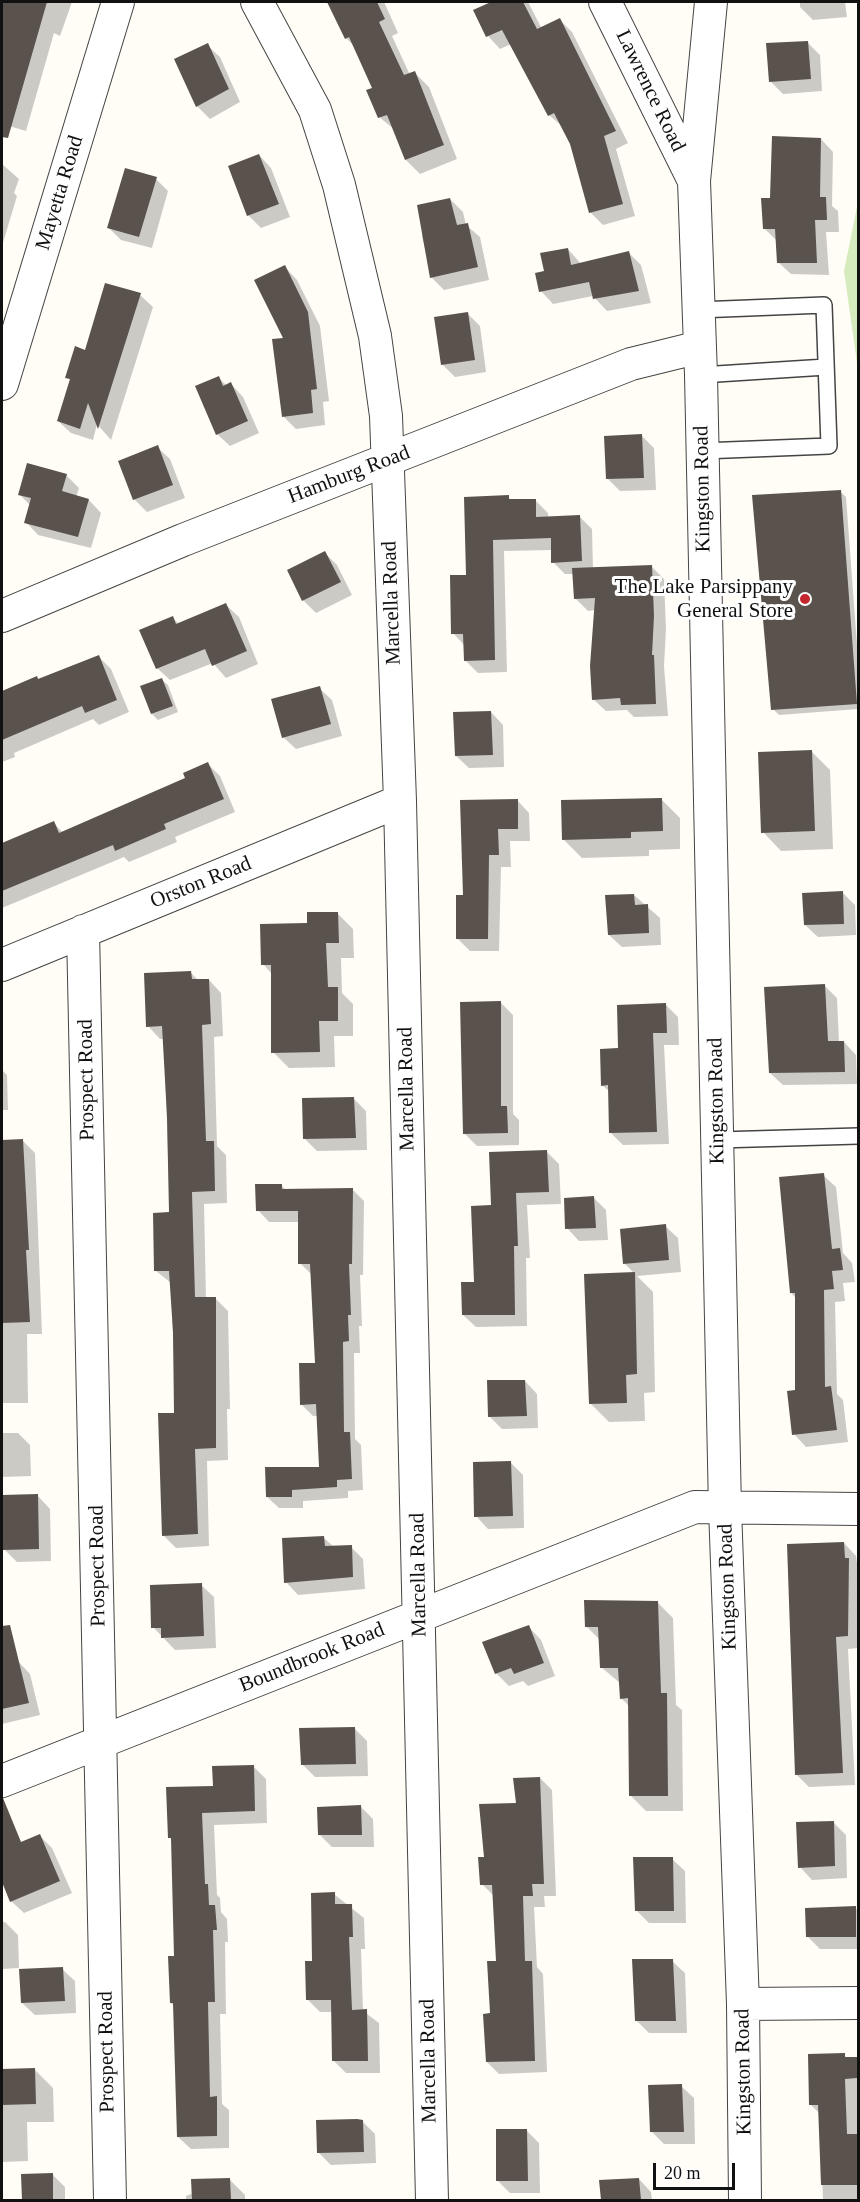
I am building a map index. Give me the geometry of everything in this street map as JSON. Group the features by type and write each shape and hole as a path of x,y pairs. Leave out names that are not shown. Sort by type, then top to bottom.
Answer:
{"street":[{"name":"Mayetta Road","path":"2,384 118,2"},
{"name":"Marcella Road","path":"257,2 315,110 339,185 375,336 386,416 400,801 432,2200"},
{"name":"Lawrence Road","path":"605,2 694,181"},
{"name":"Kingston Road","path":"711,2 694,181 725,1508 743,2004 745,2200"},
{"name":"Hamburg Road","path":"2,616 183,540 631,364 700,361"},
{"name":"Orston Road","path":"2,965 400,801"},
{"name":"Prospect Road","path":"83,931 110,2200"},
{"name":"Boundbrook Road","path":"2,1781 695,1508 858,1509"},
{"path":"743,2004 858,2003"}],"lane":[{"path":"698,310 824,306 829,446 702,451"},
{"path":"700,361 826,367"},
{"path":"718,1140 858,1136"}],"green space":[{"path":"858,202 858,370 844,271"}],"building":[{"path":"2,2 47,2 8,138 2,137"},
{"path":"327,2 377,2 385,19 379,22 404,75 415,71 444,145 405,160 387,115 378,118 366,90 372,88 349,37 345,39"},
{"path":"491,2 523,2 537,29 560,18 616,131 604,136 623,204 589,213 570,144 554,113 548,116 502,30 486,37 473,10"},
{"path":"808,41 811,79 769,82 766,43"},
{"path":"208,43 229,89 196,107 174,59"},
{"path":"772,136 821,138 820,197 826,197 827,220 815,220 817,263 777,263 775,229 763,229 761,198 770,198"},
{"path":"259,154 279,204 247,216 228,166"},
{"path":"125,168 157,177 139,237 107,228"},
{"path":"450,198 457,225 468,223 478,267 430,278 417,205"},
{"path":"568,248 571,265 629,251 639,291 593,299 589,282 539,292 535,273 544,271 540,253"},
{"path":"285,265 308,312 317,389 311,390 313,413 282,417 272,339 283,338 254,280"},
{"path":"105,283 141,293 98,429 88,403 80,429 57,421 70,379 65,378 75,346 85,350"},
{"path":"468,312 475,360 441,365 434,317"},
{"path":"219,376 223,386 231,382 248,421 216,435 195,386"},
{"path":"642,434 644,478 606,479 604,436"},
{"path":"158,445 173,485 133,500 118,461"},
{"path":"27,463 67,474 62,491 89,499 78,537 24,523 31,498 18,495"},
{"name":"The Lake Parsippany General Store","path":"841,490 857,704 771,710 752,495"},
{"path":"509,495 509,499 536,499 536,517 580,515 582,561 551,563 551,538 493,540 495,660 464,661 463,634 451,634 450,575 466,575 464,497"},
{"path":"325,551 341,582 302,601 287,570"},
{"path":"652,565 654,616 652,655 654,655 656,704 621,705 620,698 592,700 590,666 595,598 574,599 572,568"},
{"path":"226,603 247,651 212,666 205,649 156,669 139,630 173,616 176,624"},
{"path":"99,655 117,700 85,713 82,706 2,740 2,691 37,676 38,679"},
{"path":"162,678 173,706 151,714 140,686"},
{"path":"320,686 331,724 282,738 271,699"},
{"path":"491,711 493,755 455,756 453,712"},
{"path":"812,750 815,831 761,833 758,752"},
{"path":"208,762 224,799 164,824 166,829 115,851 113,845 2,891 2,843 54,821 59,833 185,778 183,773"},
{"path":"662,798 663,831 631,832 631,838 562,840 561,800"},
{"path":"518,799 518,829 498,829 499,855 489,855 488,939 456,939 456,895 463,895 460,800"},
{"path":"843,891 844,924 804,925 802,893"},
{"path":"634,894 635,905 648,904 649,933 608,935 605,895"},
{"path":"307,912 338,912 339,943 326,943 328,987 338,987 338,1021 319,1021 320,1052 271,1053 271,965 261,965 260,924 307,923"},
{"path":"191,971 192,979 209,979 211,1024 202,1025 206,1141 214,1141 215,1191 192,1192 195,1297 216,1297 216,1448 195,1449 198,1534 162,1536 158,1413 174,1413 173,1332 169,1271 154,1271 153,1213 169,1212 167,1116 162,1026 146,1027 144,973"},
{"path":"825,984 828,1041 844,1041 845,1072 769,1073 764,987"},
{"path":"501,1001 501,1106 507,1106 508,1133 463,1134 460,1002"},
{"path":"666,1003 667,1033 653,1033 657,1132 609,1133 608,1085 601,1086 600,1049 618,1048 617,1005"},
{"path":"354,1097 356,1138 303,1139 302,1098"},
{"path":"23,1139 30,1322 2,1323 2,1140"},
{"path":"547,1150 549,1192 516,1193 518,1246 514,1246 515,1315 462,1315 461,1282 474,1282 471,1206 491,1205 489,1152"},
{"path":"824,1173 832,1249 840,1248 843,1270 832,1271 834,1289 824,1290 825,1387 831,1386 837,1430 792,1435 787,1391 795,1390 795,1293 790,1293 779,1177"},
{"path":"255,1184 282,1184 282,1189 353,1188 352,1264 349,1264 351,1315 348,1315 349,1341 343,1342 344,1432 350,1432 352,1479 337,1480 337,1487 292,1490 292,1497 266,1497 265,1467 319,1467 316,1404 300,1405 299,1363 315,1363 310,1264 298,1264 298,1211 256,1211"},
{"path":"594,1196 596,1228 565,1229 564,1198"},
{"path":"666,1224 669,1260 623,1264 620,1229"},
{"path":"635,1272 637,1374 626,1375 627,1403 589,1404 584,1274"},
{"path":"487,1380 525,1380 527,1416 488,1417"},
{"path":"511,1461 513,1516 474,1517 473,1462"},
{"path":"38,1494 39,1549 3,1550 2,1495"},
{"path":"324,1536 325,1546 352,1545 353,1577 284,1583 282,1538"},
{"path":"844,1542 845,1558 849,1558 848,1636 836,1637 843,1773 795,1775 787,1544"},
{"path":"202,1583 204,1636 161,1638 161,1628 151,1628 150,1585"},
{"path":"584,1600 658,1601 661,1693 667,1693 668,1796 629,1796 628,1698 620,1699 618,1668 600,1668 598,1627 585,1627"},
{"path":"10,1625 29,1703 2,1709 2,1626"},
{"path":"529,1625 544,1663 514,1674 511,1668 495,1674 482,1642"},
{"path":"355,1727 356,1764 301,1765 299,1728"},
{"path":"254,1765 255,1811 202,1813 205,1884 208,1884 209,1905 215,1905 217,1930 213,1930 215,2002 208,2002 210,2097 217,2096 217,2136 177,2137 173,2003 170,2003 168,1956 174,1956 171,1838 168,1838 166,1787 213,1786 212,1766"},
{"path":"540,1777 544,1884 532,1884 533,1896 523,1896 525,1961 532,1961 535,2061 486,2062 483,2014 490,2013 487,1961 496,1961 492,1885 480,1885 478,1857 484,1857 479,1804 516,1803 513,1778"},
{"path":"3,1798 21,1842 40,1834 60,1881 10,1902 2,1882"},
{"path":"361,1805 362,1835 318,1835 317,1807"},
{"path":"834,1821 835,1866 798,1868 796,1822"},
{"path":"633,1857 673,1857 674,1911 635,1911"},
{"path":"335,1892 335,1904 352,1904 353,1937 349,1937 352,2010 367,2009 368,2061 332,2061 331,2000 306,2000 305,1961 312,1961 311,1893"},
{"path":"856,1906 856,1937 806,1937 805,1908"},
{"path":"632,1959 673,1959 676,2021 635,2021"},
{"path":"63,1967 65,2001 21,2003 19,1969"},
{"path":"845,2053 845,2057 857,2057 857,2078 845,2079 847,2134 858,2134 858,2185 821,2185 818,2105 809,2105 808,2054"},
{"path":"35,2068 36,2104 2,2105 2,2069"},
{"path":"682,2084 684,2132 650,2132 648,2085"},
{"path":"316,2120 363,2120 364,2152 317,2153"},
{"path":"496,2129 527,2129 528,2181 496,2181"},
{"path":"53,2173 53,2200 22,2200 21,2174"},
{"path":"230,2178 231,2200 192,2200 191,2179"},
{"path":"639,2178 641,2200 601,2200 599,2180"}],"place":[{"name":"The Lake Parsippany General Store","path":"805,599"}]}
